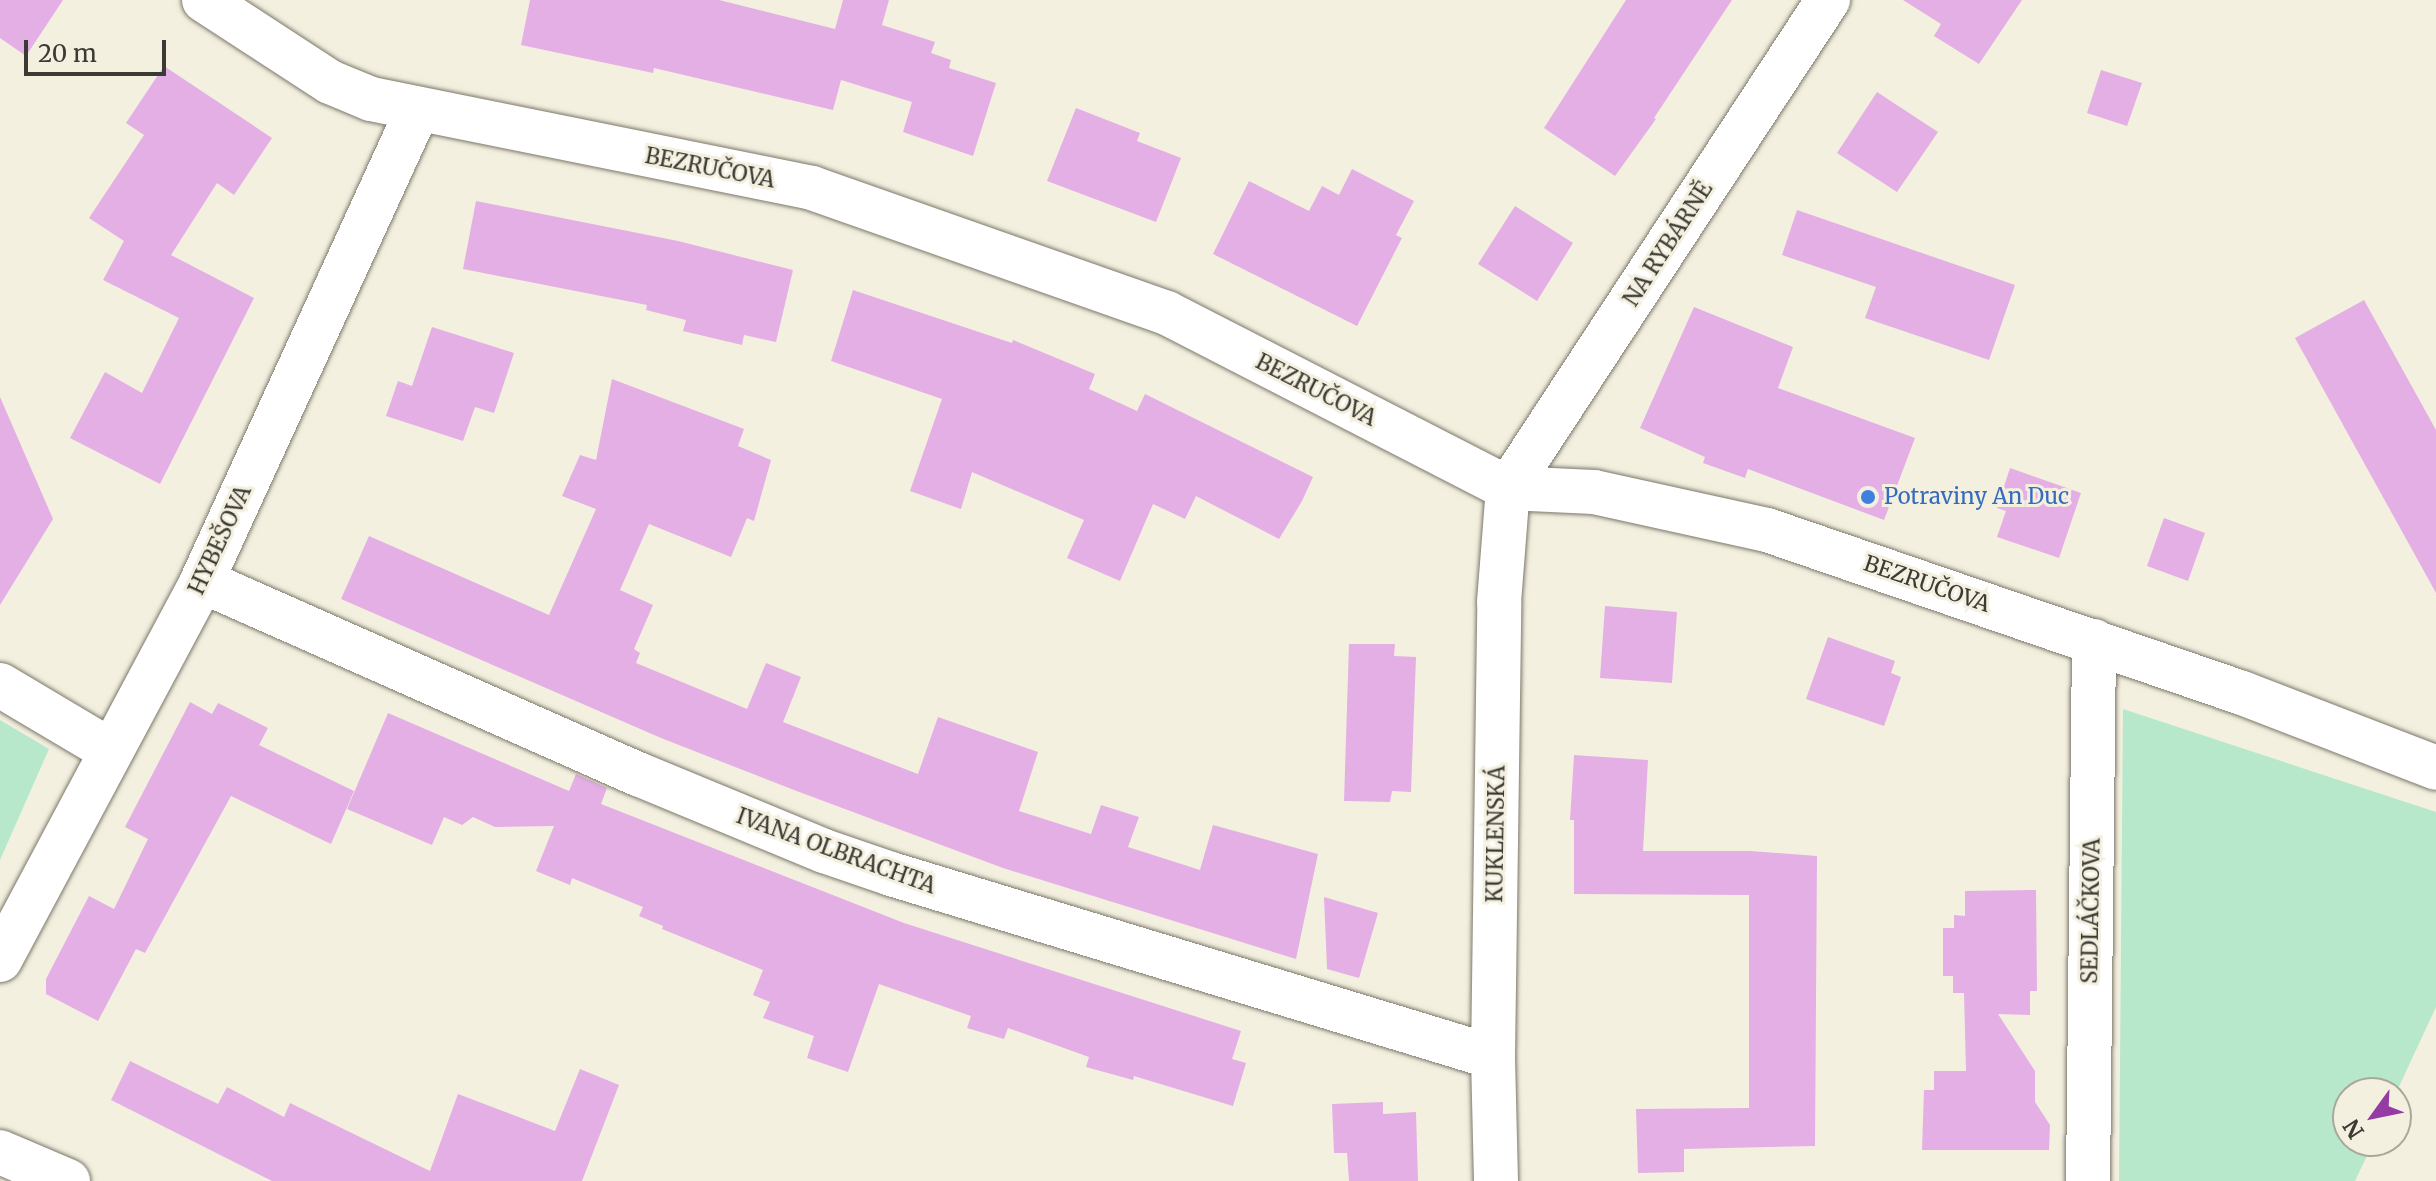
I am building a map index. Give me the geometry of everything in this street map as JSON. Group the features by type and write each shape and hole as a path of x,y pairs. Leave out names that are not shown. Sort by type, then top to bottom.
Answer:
{"street":[{"name":"BEZRUČOVA","path":"204,0 330,82 371,99 812,188 1167,313 1508,488 1594,492 1767,530 2242,693 2436,768"},
{"name":"NA RYBÁRNĚ","path":"1508,488 1828,0"},
{"name":"HYBEŠOVA","path":"0,960 202,581 418,109"},
{"name":"KUKLENSKÁ","path":"1496,1181 1493,1057 1499,602 1508,488"},
{"name":"IVANA OLBRACHTA","path":"202,581 638,774 824,851 1493,1057"},
{"name":"SEDLÁČKOVA","path":"2088,1181 2094,641"},
{"path":"0,685 111,751"},
{"path":"0,1152 68,1181"}],"green space":[{"path":"2123,709 2436,812 2436,1007 2403,1077 2332,1077 2332,1157 2366,1157 2355,1181 2119,1181"},
{"path":"0,720 49,749 0,860"}],"building":[{"path":"0,0 63,0 26,56 0,38"},
{"path":"530,0 719,0 835,29 843,0 889,0 882,25 935,42 931,53 951,60 949,68 996,83 973,156 903,132 912,102 841,80 833,110 654,68 653,73 521,45"},
{"path":"1626,0 1732,0 1656,119 1615,176 1544,128"},
{"path":"1903,0 2022,0 1979,64 1934,36 1941,24"},
{"path":"164,66 272,138 234,195 217,183 171,255 254,298 160,484 70,438 105,372 142,393 179,318 103,280 124,241 89,218 144,135 126,123"},
{"path":"2101,70 2142,83 2127,126 2087,113"},
{"path":"1877,92 1938,132 1897,192 1837,153"},
{"path":"1076,108 1140,133 1137,141 1181,158 1156,222 1047,181"},
{"path":"1352,169 1414,201 1396,235 1402,238 1357,326 1213,254 1249,181 1309,211 1322,186 1339,195"},
{"path":"476,201 678,241 793,270 776,342 744,335 742,345 683,331 686,320 646,310 647,305 463,269"},
{"path":"1515,206 1573,243 1537,301 1478,264"},
{"path":"1797,210 2015,285 1989,360 1865,318 1876,287 1782,255"},
{"path":"853,290 1012,343 1013,340 1095,374 1089,389 1137,411 1145,394 1313,477 1279,539 1196,496 1185,519 1153,504 1120,581 1067,558 1084,520 972,472 961,509 910,491 942,399 831,361"},
{"path":"2364,300 2436,430 2436,593 2295,338"},
{"path":"1694,307 1793,347 1778,388 1915,438 1884,520 1748,469 1745,478 1703,463 1705,457 1640,428"},
{"path":"432,327 514,353 494,413 475,407 463,441 386,416 398,381 412,386"},
{"path":"612,379 744,429 738,446 771,460 754,521 747,518 731,557 649,524 620,590 653,605 634,649 640,653 636,663 747,709 766,663 801,677 783,722 918,774 938,717 1038,752 1019,811 1091,834 1101,805 1139,817 1128,847 1200,870 1213,825 1318,854 1296,959 1003,868 794,790 661,738 341,599 369,536 549,615 596,509 562,496 580,455 596,460"},
{"path":"0,397 53,519 0,605"},
{"path":"2010,468 2081,493 2059,558 1997,537 2006,511 1997,508"},
{"path":"2164,518 2205,533 2188,581 2147,566"},
{"path":"1605,606 1677,612 1672,683 1600,678"},
{"path":"1828,637 1895,661 1891,673 1901,677 1884,726 1806,699"},
{"path":"1349,644 1395,644 1394,656 1416,657 1411,792 1392,791 1390,802 1344,801"},
{"path":"190,702 212,714 218,703 268,728 259,745 354,791 331,844 231,796 145,953 136,949 98,1021 46,994 46,979 89,896 114,909 148,839 125,827"},
{"path":"388,713 569,791 576,774 607,788 601,804 904,923 1241,1031 1232,1059 1246,1063 1233,1106 1134,1076 1133,1080 1086,1067 1089,1057 1008,1028 1004,1039 967,1028 971,1016 879,984 848,1072 807,1058 814,1036 763,1018 770,1002 753,995 763,970 662,929 663,926 639,916 643,907 572,878 570,885 536,871 554,826 495,827 473,817 462,825 444,817 432,845 347,809"},
{"path":"1574,755 1648,760 1643,851 1750,851 1817,856 1815,1146 1684,1149 1684,1172 1638,1173 1636,1109 1749,1108 1749,895 1574,894 1574,820 1570,820"},
{"path":"2036,890 2037,991 2030,991 2030,1015 1998,1014 2035,1071 2035,1102 2050,1125 2049,1150 1922,1150 1924,1090 1934,1090 1934,1071 1966,1071 1964,993 1953,993 1953,976 1943,976 1943,928 1954,928 1954,915 1965,916 1965,891"},
{"path":"1324,897 1378,913 1359,978 1327,969"},
{"path":"130,1061 218,1104 227,1087 284,1117 290,1103 430,1171 458,1094 555,1131 580,1069 619,1085 582,1181 272,1181 111,1100"},
{"path":"1383,1102 1383,1114 1416,1112 1418,1181 1349,1181 1347,1153 1334,1153 1332,1104"}],"place":[{"name":"Potraviny An Duc","path":"1868,497"}]}
